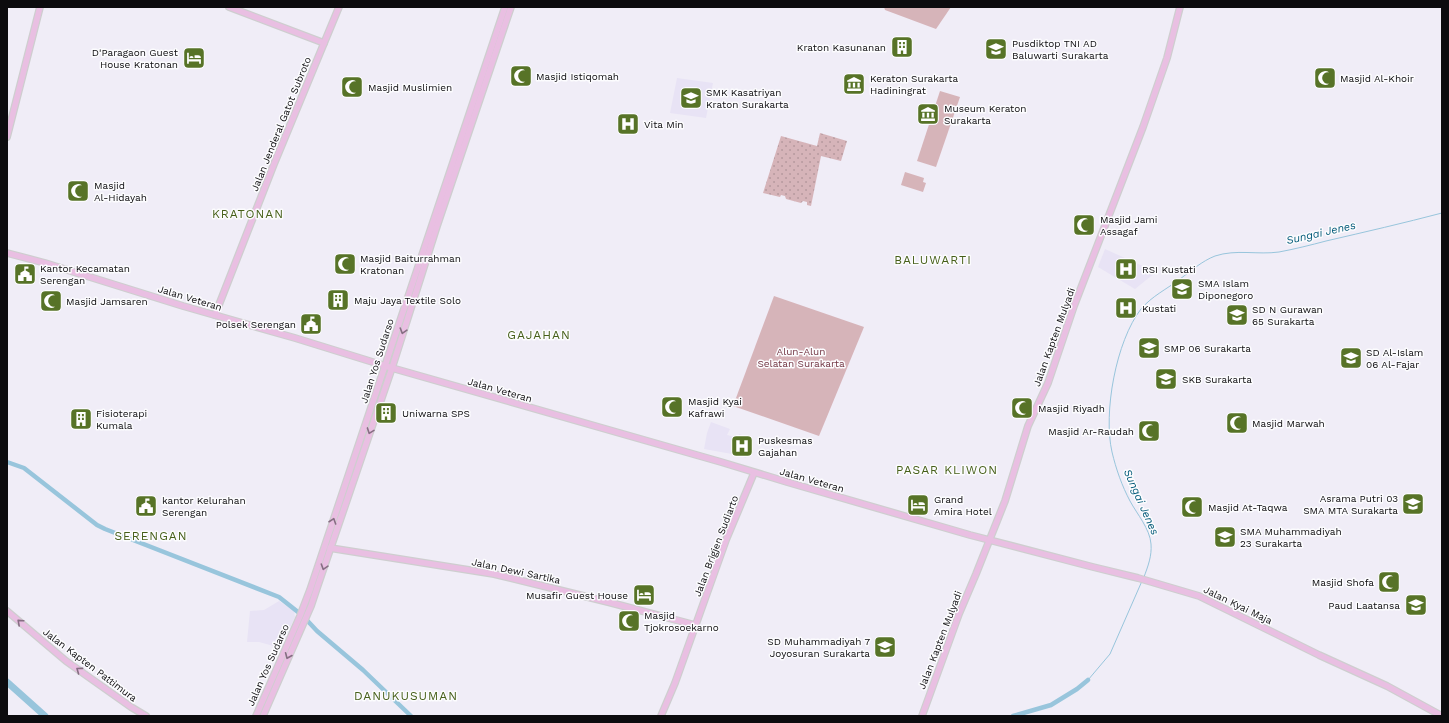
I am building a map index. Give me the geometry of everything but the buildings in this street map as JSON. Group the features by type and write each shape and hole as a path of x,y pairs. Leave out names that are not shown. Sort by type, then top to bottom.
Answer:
{"main road":[{"path":"7,137 40,7"},
{"path":"229,7 324,43"},
{"name":"Jalan Jenderal Gatot Subroto","path":"215,315 274,164 339,7"},
{"name":"Jalan Yos Sudarso","path":"478,95 505,7"},
{"name":"Jalan Yos Sudarso","path":"256,716 303,615 351,476 392,368 454,166 510,7"},
{"name":"Jalan Kapten Mulyadi","path":"922,716 959,614 1005,501 1028,426 1048,383 1074,306 1143,128 1167,58 1180,7"},
{"name":"Jalan Yos Sudarso","path":"263,716 330,548 385,366 452,174"},
{"name":"Jalan Veteran","path":"7,254 45,263 385,366 990,540"},
{"name":"Jalan Brigjen Sudiarto","path":"661,716 726,540 754,473"},
{"name":"Jalan Kyai Maja","path":"990,540 1142,579 1199,596 1386,686 1442,716"},
{"name":"Jalan Dewi Sartika","path":"330,548 494,574 695,625"},
{"name":"Jalan Kapten Pattimura","path":"7,611 66,660 131,707 146,716"}],"shaded area":[{"name":"SMK Kasatriyan Kraton Surakarta","path":"677,78 713,83 706,118 670,113"},
{"name":"RSI Kustati","path":"1105,249 1156,272 1135,289 1098,267"},
{"path":"711,422 730,429 727,435 736,437 732,454 704,449"},
{"name":"Puskesmas Gajahan","path":"739,434 751,438 746,458 733,454"},
{"path":"279,601 294,611 295,617 281,648 259,642 247,642 250,611 264,610"}],"green space":[{"path":"884,7 951,7 936,29 885,10"},
{"path":"940,91 960,97 936,167 917,161"},
{"path":"820,133 847,141 841,161 821,156 811,206 807,205 807,202 803,201 801,203 786,199 785,196 781,195 780,197 763,193 781,136 817,146"},
{"path":"905,172 924,178 923,182 926,183 923,192 901,185"},
{"name":"Alun-Alun Selatan Surakarta","path":"774,296 864,327 819,436 733,406"}],"waterway":[{"name":"Sungai Jenes","path":"1144,577 1150,557 1150,538 1146,527 1127,495 1117,471 1112,452 1109,418 1118,358 1132,323 1145,304 1201,263 1215,256 1239,252 1279,252 1442,213"},
{"path":"7,462 24,468 97,525 105,529 279,597 303,616 317,631 363,670 411,716"},
{"name":"Sungai Jenes","path":"1088,680 1110,654 1142,581"},
{"path":"1013,716 1051,705 1077,689 1088,680"},
{"path":"7,682 45,716"}],"place":[{"name":"Kraton Kasunanan","path":"902,47"},
{"name":"Pusdiktop TNI AD Baluwarti Surakarta","path":"996,49"},
{"name":"D'Paragaon Guest House Kratonan","path":"194,58"},
{"name":"Masjid Istiqomah","path":"521,76"},
{"name":"Masjid Al-Khoir","path":"1325,78"},
{"name":"Keraton Surakarta Hadiningrat","path":"854,84"},
{"name":"Masjid Muslimien","path":"352,87"},
{"name":"SMK Kasatriyan Kraton Surakarta","path":"691,98"},
{"name":"Museum Keraton Surakarta","path":"928,114"},
{"name":"Vita Min","path":"628,124"},
{"name":"Masjid Al-Hidayah","path":"78,191"},
{"name":"Masjid Jami Assagaf","path":"1084,225"},
{"name":"Masjid Baiturrahman Kratonan","path":"345,264"},
{"name":"RSI Kustati","path":"1126,269"},
{"name":"Kantor Kecamatan Serengan","path":"25,274"},
{"name":"SMA Islam Diponegoro","path":"1182,289"},
{"name":"Maju Jaya Textile Solo","path":"338,300"},
{"name":"Masjid Jamsaren","path":"51,301"},
{"name":"Kustati","path":"1126,308"},
{"name":"SD N Gurawan 65 Surakarta","path":"1237,315"},
{"name":"Polsek Serengan","path":"311,324"},
{"name":"SMP 06 Surakarta","path":"1149,348"},
{"name":"SD Al-Islam 06 Al-Fajar","path":"1351,358"},
{"name":"SKB Surakarta","path":"1166,379"},
{"name":"Masjid Kyai Kafrawi","path":"672,407"},
{"name":"Masjid Riyadh","path":"1022,408"},
{"name":"Uniwarna SPS","path":"386,413"},
{"name":"Fisioterapi Kumala","path":"81,419"},
{"name":"Masjid Marwah","path":"1237,423"},
{"name":"Masjid Ar-Raudah","path":"1149,431"},
{"name":"Puskesmas Gajahan","path":"742,446"},
{"name":"Asrama Putri 03 SMA MTA Surakarta","path":"1413,504"},
{"name":"Grand Amira Hotel","path":"918,505"},
{"name":"kantor Kelurahan Serengan","path":"146,506"},
{"name":"Masjid At-Taqwa","path":"1192,507"},
{"name":"SMA Muhammadiyah 23 Surakarta","path":"1225,537"},
{"name":"Masjid Shofa","path":"1389,582"},
{"name":"Musafir Guest House","path":"644,595"},
{"name":"Paud Laatansa","path":"1416,605"},
{"name":"Masjid Tjokrosoekarno","path":"629,621"},
{"name":"SD Muhammadiyah 7 Joyosuran Surakarta","path":"885,647"}],"district":[{"name":"KRATONAN","path":"248,214"},
{"name":"BALUWARTI","path":"933,260"},
{"name":"GAJAHAN","path":"539,335"},
{"name":"PASAR KLIWON","path":"947,470"},
{"name":"SERENGAN","path":"151,536"},
{"name":"DANUKUSUMAN","path":"406,696"}]}
